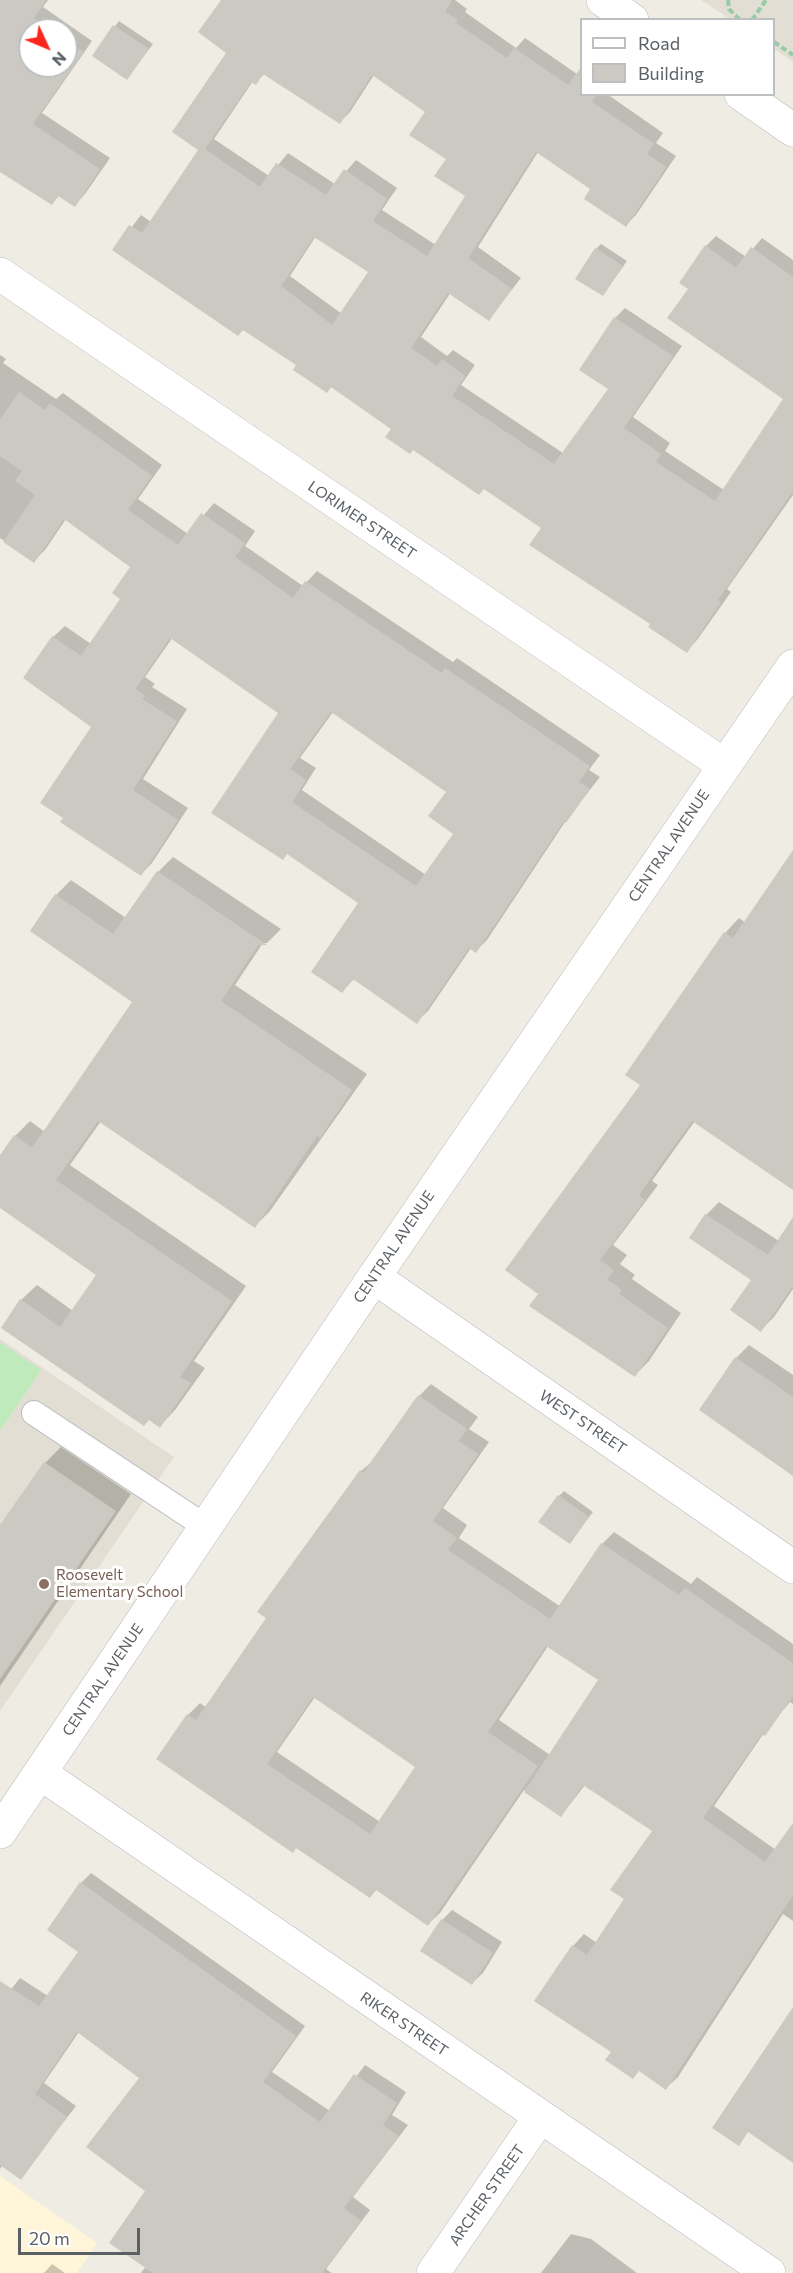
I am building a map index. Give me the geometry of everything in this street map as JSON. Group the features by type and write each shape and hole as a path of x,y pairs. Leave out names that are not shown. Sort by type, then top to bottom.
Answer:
{"street":[{"path":"603,0 629,18"},
{"path":"744,96 793,130"},
{"name":"LORIMER STREET","path":"0,274 724,765"},
{"name":"CENTRAL AVENUE","path":"0,1832 374,1276 793,666"},
{"name":"WEST STREET","path":"374,1276 793,1567"},
{"name":"RIKER STREET","path":"40,1773 770,2273"},
{"name":"ARCHER STREET","path":"433,2273 540,2117"}],"lane":[{"path":"34,1413 206,1527"}],"path":[{"path":"728,0 729,9 738,18"},
{"path":"753,18 766,0"},
{"path":"775,43 793,55"}],"shaded area":[{"path":"701,0 793,0 793,62 775,50 775,18 728,18"},
{"name":"Roosevelt Elementary School","path":"0,1339 174,1457 0,1711"},
{"path":"0,2176 97,2243 77,2273 0,2273"}],"green space":[{"path":"0,1342 41,1370 0,1431"}],"building":[{"path":"0,0 46,0 34,18 18,18 18,78 65,78 33,124 100,169 75,207 58,196 52,205 0,172"},
{"path":"221,0 452,0 445,12 458,20 456,23 507,58 514,48 568,85 580,69 580,96 596,96 592,102 654,144 647,154 666,167 626,227 584,199 590,189 536,152 468,258 512,289 489,321 448,293 411,348 437,366 442,359 465,376 452,396 554,464 608,389 579,370 614,317 673,356 624,428 661,454 656,462 715,501 783,399 667,318 688,289 679,283 705,245 736,268 751,247 793,277 793,491 718,600 721,602 687,653 648,627 650,624 529,545 541,528 484,489 479,495 413,450 410,454 385,437 391,429 331,387 327,393 293,370 296,365 243,330 238,336 112,250 129,225 142,233 198,150 172,132 226,53 198,32","holes":["263,74 340,124 372,75 425,112 409,135 446,159 434,176 465,196 427,256 373,221 387,199 344,169 326,195 276,163 260,187 205,149 251,82 256,85","314,237 368,272 332,325 281,286"]},
{"path":"113,25 149,49 127,80 92,56"},
{"path":"78,48 83,52 78,59"},
{"path":"595,248 623,266 603,296 575,279"},
{"path":"19,392 45,410 50,403 152,476 128,510 178,545 201,513 245,543 235,557 293,598 305,581 442,673 445,668 590,766 579,782 590,789 566,823 564,821 476,953 469,948 417,1024 353,979 342,993 311,972 358,903 287,854 283,860 211,813 278,713 170,638 135,689 145,696 142,699 177,721 133,790 178,820 141,876 60,822 63,818 40,803 91,727 23,678 52,636 81,656 120,599 112,593 130,567 64,519 34,563 3,542 35,495 15,481 22,471 0,456 0,420","holes":["331,712 446,792 428,816 453,834 416,886 292,802 306,780 290,769"]},
{"path":"793,850 793,1190 692,1121 639,1195 645,1200 600,1260 614,1270 607,1279 622,1290 619,1294 668,1328 635,1377 529,1306 538,1294 505,1270 640,1085 625,1075 724,932 733,938"},
{"path":"157,871 267,945 258,945 221,1001 352,1090 320,1138 317,1136 255,1228 98,1121 56,1180 232,1301 180,1377 191,1383 160,1428 149,1420 144,1426 1,1328 20,1299 60,1327 96,1275 0,1208 0,1155 14,1135 32,1148 132,1002 30,931 55,894 113,934"},
{"path":"705,1214 768,1255 793,1217 793,1286 761,1332 730,1310 751,1280 689,1238"},
{"path":"735,1357 793,1397 793,1476 699,1410"},
{"path":"418,1395 467,1429 459,1441 478,1454 433,1521 457,1538 448,1550 550,1619 601,1543 679,1595 685,1588 793,1663 793,1696 765,1736 762,1734 703,1818 765,1862 793,1823 793,1895 666,2090 639,2071 633,2079 605,2060 611,2052 534,2001 572,1945 587,1955 624,1899 610,1890 652,1831 583,1785 561,1817 524,1792 598,1680 546,1646 488,1732 538,1766 428,1926 376,1890 370,1898 296,1848 293,1853 156,1759 187,1714 196,1720 266,1618 257,1612 360,1470 363,1473","holes":["313,1697 415,1767 370,1834 267,1764"]},
{"path":"44,1462 116,1511 0,1679 0,1525"},
{"path":"558,1495 589,1517 570,1544 538,1522"},
{"path":"80,1882 296,2036 263,2082 320,2122 354,2074 397,2103 383,2125 399,2136 344,2208 361,2221 322,2273 153,2273 109,2243 145,2191 86,2147 139,2078 77,2032 35,2094 67,2117 21,2180 0,2165 0,1981 39,2006 78,1952 47,1930"},
{"path":"441,1919 493,1953 472,1985 420,1951"},
{"path":"793,2007 793,2163 748,2132 739,2146 712,2128"}],"place":[{"name":"Roosevelt Elementary School","path":"44,1584"}]}
